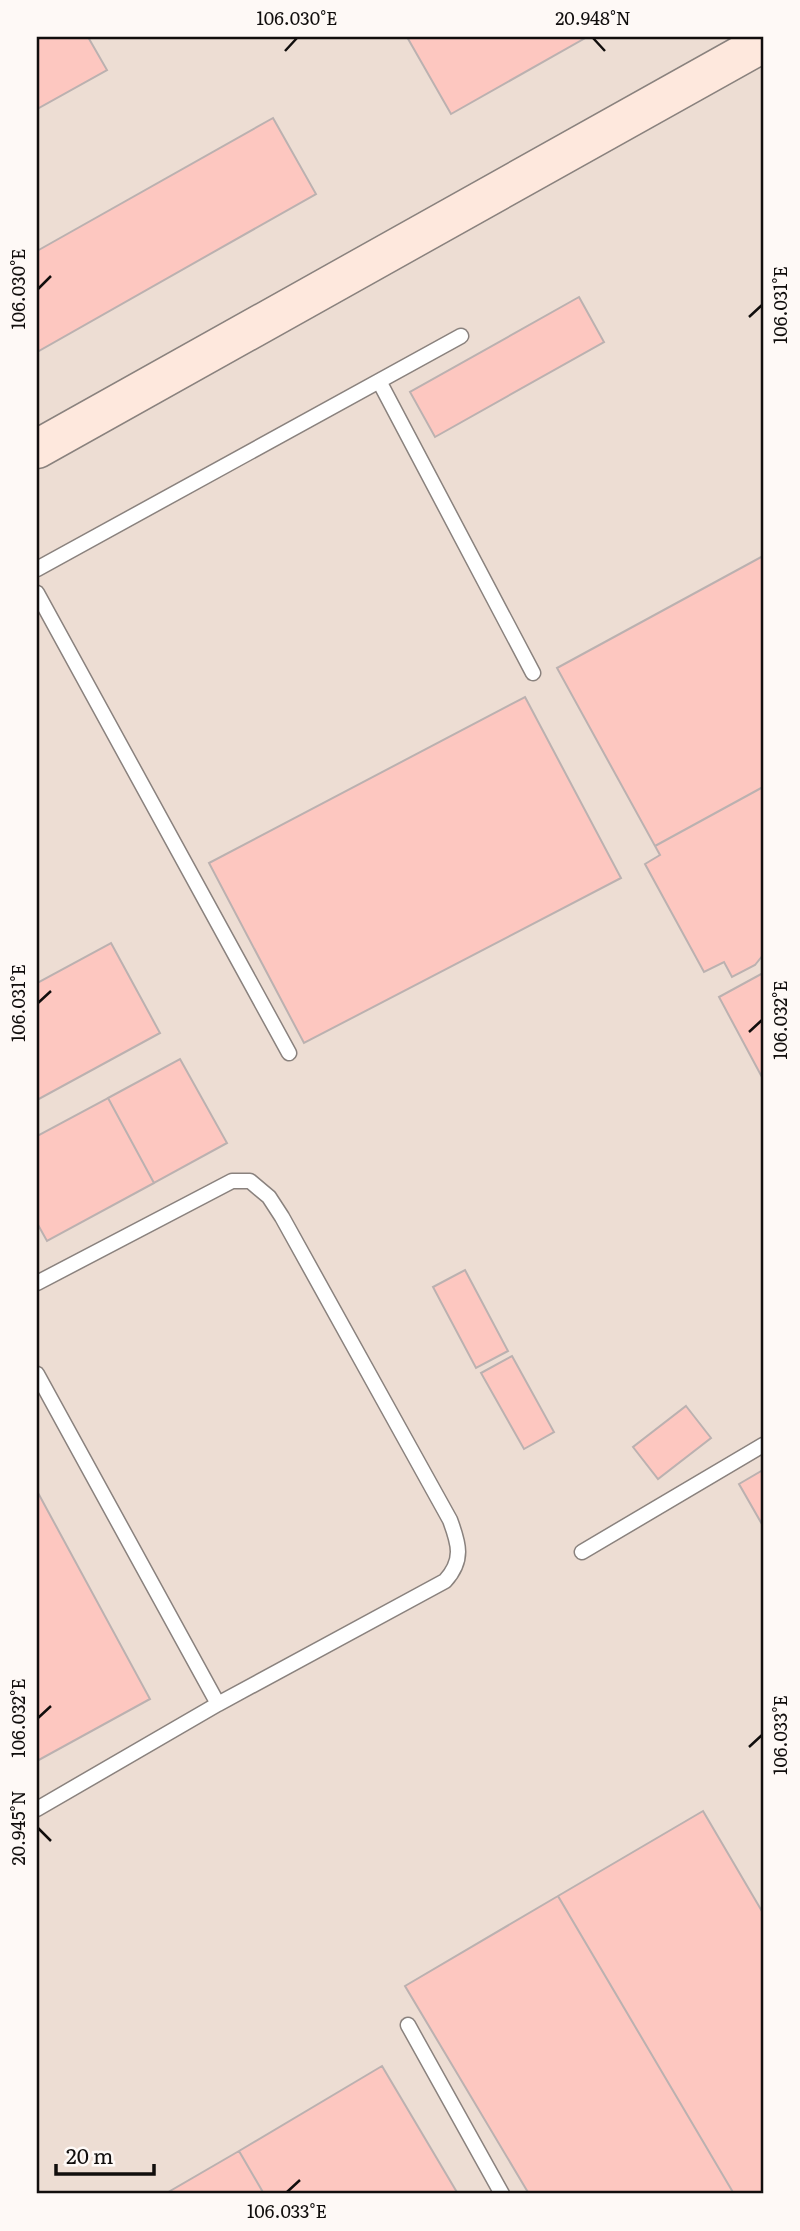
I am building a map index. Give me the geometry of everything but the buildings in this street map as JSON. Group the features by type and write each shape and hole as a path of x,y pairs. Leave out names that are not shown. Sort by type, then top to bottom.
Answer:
{"street":[{"path":"37,449 763,43"}],"lane":[{"path":"37,569 461,336"},
{"path":"379,381 533,673"},
{"path":"37,593 289,1053"},
{"path":"37,1283 232,1181 250,1181 269,1196 282,1217 450,1520 458,1542 458,1559 454,1571 445,1581 218,1704 37,1809"},
{"path":"37,1374 218,1704"},
{"path":"582,1552 763,1445"},
{"path":"408,2025 502,2194"}],"shaded area":[{"path":"37,37 763,37 763,2194 37,2194"}]}
